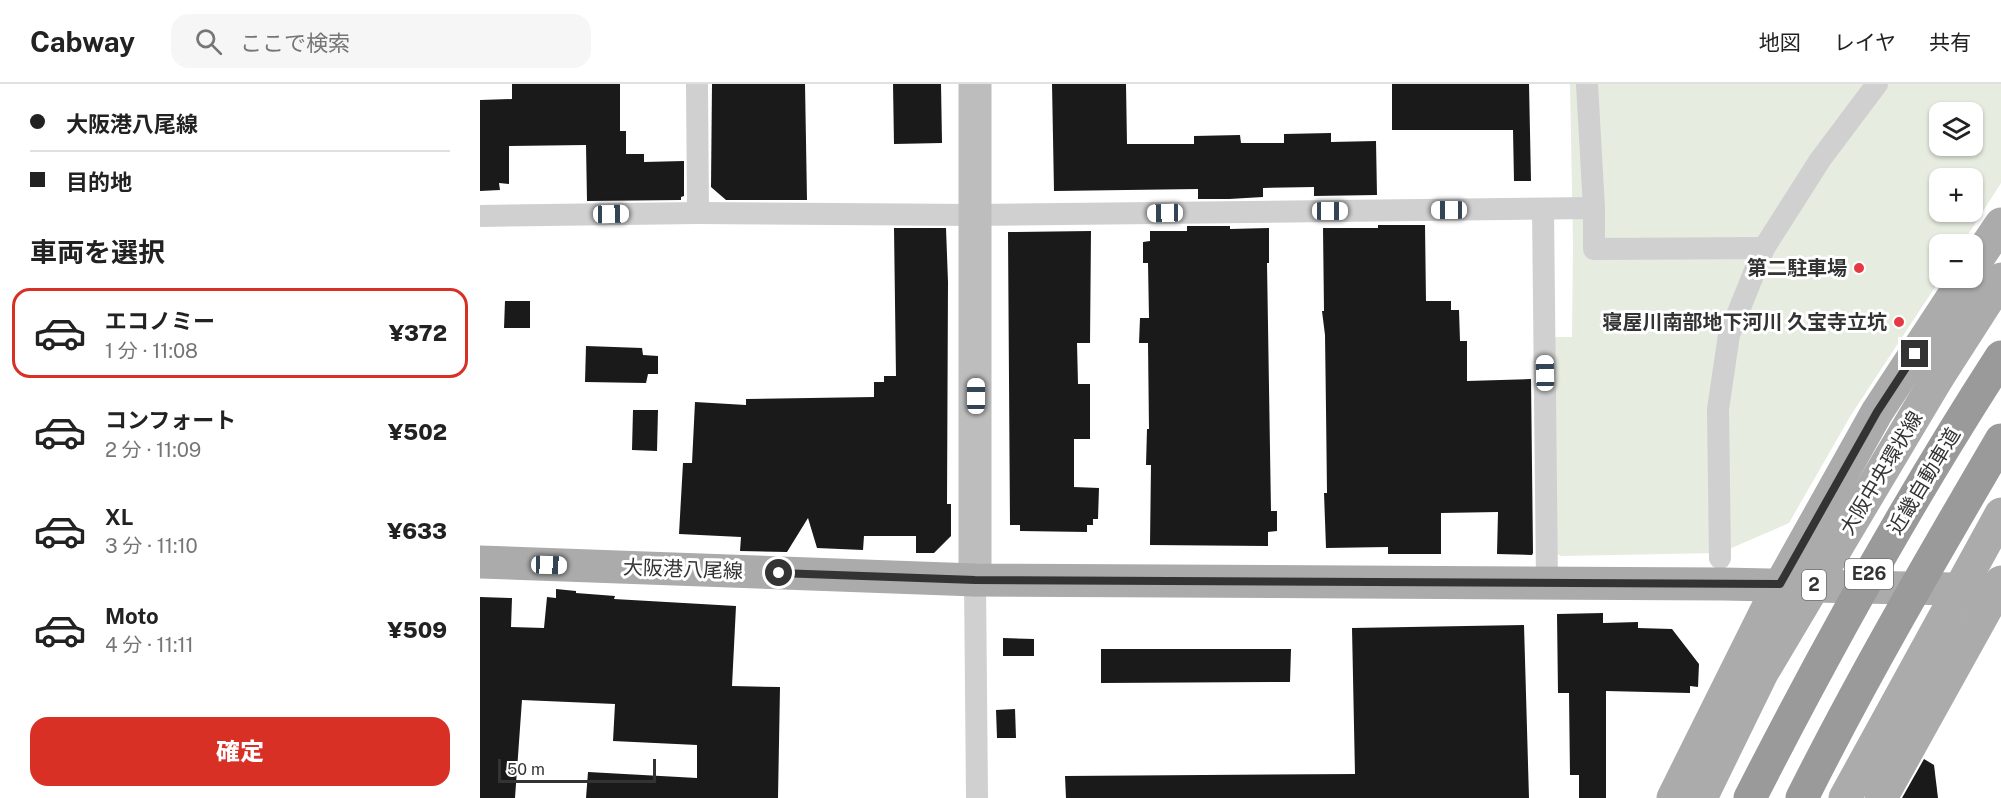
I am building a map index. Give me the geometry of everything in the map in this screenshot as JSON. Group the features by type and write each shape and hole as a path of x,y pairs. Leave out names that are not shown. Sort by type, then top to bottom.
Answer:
{"highway":[{"name":"近畿自動車道","path":"1750,798 1876,561 2001,357"},
{"name":"E26","path":"1802,798 1833,735 2001,440"}],"main road":[{"path":"1983,251 2001,224"},
{"name":"大阪中央環状線","path":"1701,798 1762,673 1938,377 2001,279"},
{"name":"2","path":"1672,798 1780,584 1877,412 1958,288"},
{"path":"1845,798 2001,514"},
{"name":"大阪港八尾線","path":"480,562 975,580 1547,582 1999,587"},
{"path":"1881,798 1999,587"}],"street":[{"path":"697,84 698,213"},
{"path":"975,84 977,798"},
{"path":"1587,84 1583,208 1594,249 1764,248"},
{"path":"1720,558 1718,409 1729,335 1764,248 1820,160 1877,84"},
{"path":"480,216 698,213 976,215 1583,208"},
{"path":"1543,209 1547,582"},
{"path":"1659,798 1706,732"}],"shaded area":[{"path":"1570,84 2001,84 2001,183 1983,211 1983,168 1929,168 1929,222 1976,222 1968,234 1929,234 1929,288 1934,288 1851,415 1789,523 1720,553 1561,556 1555,553 1555,337 1572,337"}],"building":[{"path":"512,84 620,84 620,131 626,131 626,154 644,154 644,162 684,161 684,196 681,200 587,201 586,145 509,146 509,184 499,183 500,190 480,191 480,100 512,99"},
{"path":"712,84 805,84 807,200 726,200 711,187"},
{"path":"893,84 941,84 942,143 894,144"},
{"path":"1052,84 1126,84 1127,144 1194,144 1194,136 1240,135 1241,143 1284,143 1284,134 1331,133 1331,142 1376,141 1377,195 1314,196 1314,187 1263,188 1263,197 1229,199 1198,199 1198,189 1054,191"},
{"path":"1392,84 1529,84 1531,181 1514,181 1513,130 1392,130"},
{"path":"1378,225 1425,225 1426,301 1451,301 1451,310 1459,310 1460,341 1467,341 1467,381 1531,379 1532,555 1497,554 1498,512 1441,513 1441,554 1388,554 1388,547 1326,548 1323,228 1378,228"},
{"path":"1187,226 1230,226 1230,229 1269,228 1269,263 1267,263 1271,511 1277,511 1277,531 1268,532 1268,546 1150,545 1151,465 1146,465 1147,429 1149,429 1148,343 1139,343 1140,318 1149,318 1148,263 1143,263 1143,242 1150,241 1150,231 1187,231"},
{"path":"894,228 946,228 948,282 947,504 951,504 951,536 934,553 916,553 916,536 864,536 863,550 817,548 808,518 787,552 740,551 741,537 679,534 683,463 692,463 695,402 746,405 746,399 874,397 874,382 884,382 884,376 896,376"},
{"path":"1091,231 1090,343 1077,343 1078,384 1090,384 1090,439 1074,439 1074,487 1099,488 1098,519 1093,519 1093,525 1087,525 1087,532 1020,531 1020,525 1010,525 1008,232"},
{"path":"505,301 530,301 530,328 504,328"},
{"path":"586,346 642,348 643,355 658,356 658,374 648,374 646,383 585,382"},
{"path":"633,410 658,410 657,451 632,450"},
{"path":"556,589 615,596 614,599 736,606 732,686 780,687 778,798 586,798 588,772 697,778 697,745 613,741 615,704 522,700 515,798 480,798 480,597 512,598 511,627 544,628 547,597 556,598"},
{"path":"1603,613 1603,623 1638,622 1638,628 1672,629 1699,664 1698,687 1690,686 1690,693 1606,691 1606,798 1579,798 1579,775 1570,775 1569,693 1558,693 1557,614"},
{"path":"1524,625 1529,798 1066,798 1065,776 1355,774 1352,628"},
{"path":"1003,638 1034,639 1034,656 1003,656"},
{"path":"1101,649 1291,649 1290,682 1101,683"},
{"path":"1015,709 1016,738 997,738 996,710"},
{"path":"1924,759 1934,765 1938,798 1902,798"}],"place":[{"name":"第二駐車場","path":"1859,268"},
{"name":"寝屋川南部地下河川 久宝寺立坑","path":"1899,322"}],"route":[{"path":"779,573 975,580 1780,584 1877,412 1915,354"}]}
